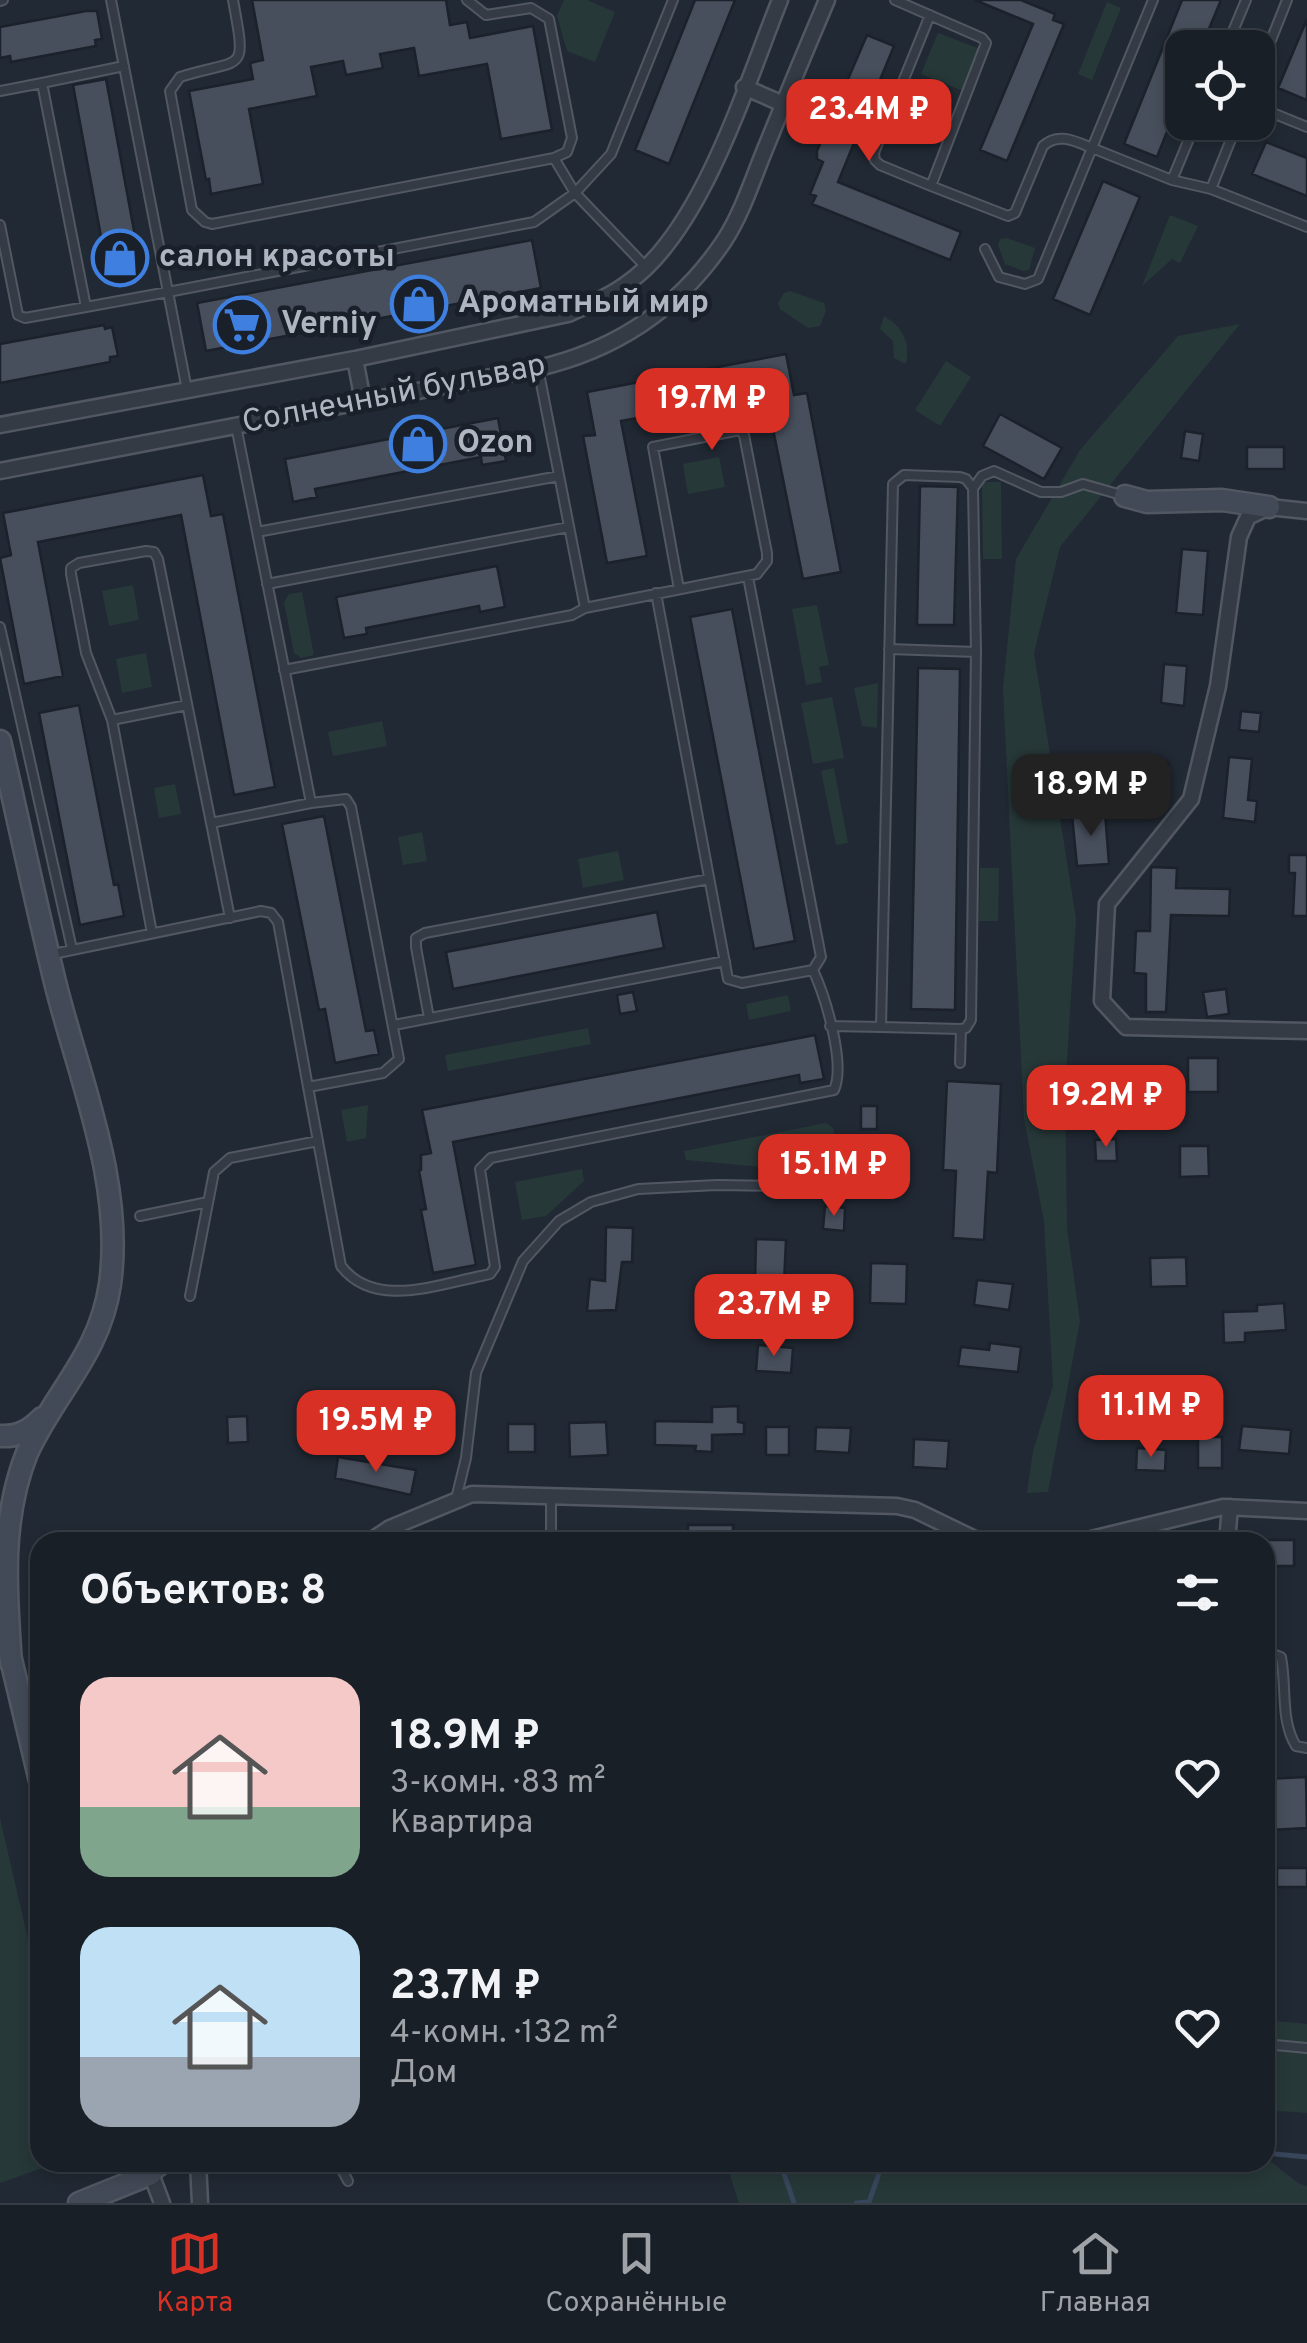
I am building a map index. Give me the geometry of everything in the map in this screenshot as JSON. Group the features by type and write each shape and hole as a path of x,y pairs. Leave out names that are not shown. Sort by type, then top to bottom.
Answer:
{"street":[{"name":"Солнечный бульвар","path":"0,424 568,314 630,282 682,225 700,194 780,0"},
{"name":"Солнечный бульвар","path":"0,471 538,368 573,360 619,340 651,320 690,283 725,239 827,0"},
{"path":"744,87 784,104"},
{"path":"356,358 364,402"},
{"path":"1124,496 1147,502 1222,500 1307,511"},
{"path":"1269,507 1248,517 1238,537 1218,686 1191,799 1106,904 1102,1001 1126,1027 1307,1031"},
{"path":"0,742 100,1151 112,1224 110,1282 100,1331 28,1452 13,1493 4,1574 11,1663"},
{"path":"0,1436 14,1437 32,1428 57,1403"},
{"path":"384,1532 472,1494 897,1506 915,1510 960,1532"},
{"path":"1229,1532 1230,1507"},
{"path":"1119,1532 1208,1509 1307,1512"},
{"path":"0,1616 30,1740"},
{"path":"79,2203 143,2172"},
{"path":"156,2172 162,2203"},
{"path":"198,2172 200,2203"}],"lane":[{"path":"111,0 187,390"},
{"path":"232,0 241,45 239,55 225,68 180,77 170,91 192,210 212,224 554,158 567,152 572,138 549,20 532,8 486,15 467,0"},
{"path":"0,226 18,315 25,318 521,226 544,216 575,193 611,154 673,0"},
{"path":"895,0 986,43 931,186"},
{"path":"986,249 999,277 1025,284 1038,279 1153,0"},
{"path":"1234,30 1246,0"},
{"path":"1275,30 1287,0"},
{"path":"930,15 874,153 880,165 1008,216 1015,213 1043,146 1061,138 1172,180 1211,188 1307,227"},
{"path":"0,91 124,66"},
{"path":"42,82 86,307"},
{"path":"1275,114 1307,127"},
{"path":"1172,180 1189,140"},
{"path":"1211,188 1231,140"},
{"path":"554,158 575,193 646,267"},
{"path":"538,368 585,608"},
{"path":"236,426 311,803"},
{"path":"284,670 748,577 763,567 767,553 740,430 653,447 679,589"},
{"path":"973,488 982,476 994,472 1041,492 1061,492 1084,484 1124,496"},
{"path":"830,1026 961,1029 971,1020 976,652 973,488 966,478 960,477 904,475 895,480 881,1027"},
{"path":"257,532 559,476"},
{"path":"267,584 569,527"},
{"path":"152,933 112,720 86,653 71,574 78,564 154,552 158,559 230,918"},
{"path":"656,594 728,979 734,983 813,970 821,957 748,577"},
{"path":"0,627 72,950"},
{"path":"890,650 976,652"},
{"path":"112,720 187,706"},
{"path":"210,822 338,798 346,800 350,807 400,1055 382,1073 308,1087"},
{"path":"429,1018 416,947 416,938 425,932 709,878"},
{"path":"49,954 261,911 272,913 278,922 341,1266 351,1279 368,1288 402,1291 490,1274 495,1267 481,1176 484,1162 491,1158 829,1093 837,1084 838,1070 824,992 813,970"},
{"path":"394,1024 725,962"},
{"path":"960,1063 961,1029"},
{"path":"190,1296 214,1172 230,1158 318,1141"},
{"path":"456,1499 466,1458 476,1373 523,1261 559,1221 591,1202 638,1189 717,1185 844,1188 871,1176 899,1148"},
{"path":"140,1216 208,1202"},
{"path":"551,1497 551,1532"},
{"path":"1275,1655 1281,1657 1285,1677 1286,1730 1296,1746 1307,1748"},
{"path":"1275,2045 1307,2048"},
{"path":"343,2172 348,2182"}],"shaded area":[{"path":"564,0 587,0 615,12 595,62 567,51 557,16"},
{"path":"1107,2 1121,8 1092,80 1078,74"},
{"path":"938,33 980,49 963,91 921,74"},
{"path":"1170,215 1198,226 1180,263 1172,259 1142,286"},
{"path":"1000,239 1035,248 1029,270 1005,264 998,245"},
{"path":"790,291 824,303 826,311 820,326 808,328 780,309 778,303"},
{"path":"884,316 904,336 906,364 894,358 893,341 880,329"},
{"path":"1240,324 1060,547 1034,653 1076,919 1065,1091 1067,1228 1080,1321 1048,1492 1027,1493 1033,1451 1053,1386 1044,1221 1024,1119 1003,689 1016,559 1080,450 1178,336"},
{"path":"946,361 971,377 940,426 915,410"},
{"path":"719,457 725,487 688,494 683,464"},
{"path":"982,482 1001,482 1002,559 983,559"},
{"path":"133,585 139,620 109,626 102,591"},
{"path":"302,592 314,655 301,658 294,653 284,602 289,594"},
{"path":"817,605 829,665 819,667 822,682 806,685 792,609"},
{"path":"146,653 152,687 122,693 116,659"},
{"path":"878,683 877,728 862,726 854,688"},
{"path":"832,697 844,758 813,764 801,703"},
{"path":"382,721 387,746 333,756 328,732"},
{"path":"834,768 848,843 836,845 821,771"},
{"path":"175,784 181,814 159,818 154,788"},
{"path":"422,832 427,861 403,865 398,837"},
{"path":"618,851 624,880 583,888 578,859"},
{"path":"980,868 999,868 998,921 979,921"},
{"path":"788,995 791,1011 749,1020 746,1004"},
{"path":"588,1028 591,1044 448,1071 445,1055"},
{"path":"368,1105 366,1138 347,1142 341,1110"},
{"path":"826,1123 833,1128 836,1142 827,1166 804,1171 686,1160 684,1151"},
{"path":"582,1169 584,1181 546,1216 522,1220 515,1182"},
{"path":"0,1818 30,1948 31,2172 0,2183"},
{"path":"1275,2021 1307,2024 1307,2113 1275,2111"},
{"path":"1275,2165 1307,2186 1307,2203 739,2203 729,2172 1275,2172"}],"building":[{"path":"252,0 446,0 450,25 467,22 470,38 533,26 552,130 501,139 487,64 419,76 414,48 380,54 383,68 346,75 343,61 311,67 317,96 249,109 263,184 211,194 189,91 253,79 250,63 263,60"},
{"path":"695,0 735,0 669,164 635,150"},
{"path":"975,0 1021,0 1055,14 1053,20 1064,24 1007,161 980,150 1033,24"},
{"path":"1182,0 1221,0 1208,30 1170,30"},
{"path":"97,11 102,39 95,40 96,46 11,62 10,56 0,58 0,27"},
{"path":"1307,19 1307,100 1278,88"},
{"path":"867,35 894,46 838,182 961,232 950,260 812,204 816,196 810,194 823,162 817,159 817,151"},
{"path":"1165,42 1165,137 1157,157 1124,144"},
{"path":"106,79 140,263 107,269 73,85"},
{"path":"1266,142 1307,158 1307,196 1252,174"},
{"path":"1103,181 1140,197 1090,315 1053,299"},
{"path":"532,240 541,288 206,351 197,303"},
{"path":"104,325 105,329 112,327 118,356 110,357 110,362 0,383 0,344"},
{"path":"786,354 794,395 807,393 841,572 803,579 766,394 621,421 647,556 607,563 583,436 595,435 587,392"},
{"path":"1000,414 1062,448 1044,479 983,446"},
{"path":"498,418 506,461 482,465 481,457 315,489 317,497 293,502 285,459"},
{"path":"1185,431 1203,434 1199,461 1181,458"},
{"path":"1247,447 1284,447 1284,469 1247,469"},
{"path":"203,475 211,516 223,514 275,787 234,795 181,515 38,542 63,676 24,684 0,558 11,555 3,513"},
{"path":"920,486 958,487 954,625 917,625"},
{"path":"1182,549 1208,551 1203,615 1176,613"},
{"path":"497,566 505,607 480,612 479,606 366,628 367,634 344,638 336,597"},
{"path":"732,609 795,941 754,949 690,617"},
{"path":"1164,664 1187,666 1184,706 1161,703"},
{"path":"918,668 960,669 955,1010 911,1009"},
{"path":"79,705 114,885 118,884 124,916 80,925 39,713"},
{"path":"1241,711 1261,713 1259,732 1239,730"},
{"path":"1229,757 1252,759 1248,800 1257,801 1255,822 1223,818"},
{"path":"1133,759 1168,763 1166,783 1131,780"},
{"path":"1105,812 1109,864 1077,866 1072,815"},
{"path":"324,816 366,1031 374,1030 379,1054 335,1063 325,1009 319,1010 282,824"},
{"path":"1289,855 1307,855 1307,916 1293,916 1295,873 1289,873"},
{"path":"1151,867 1177,868 1176,888 1230,889 1229,916 1171,915 1166,1012 1146,1012 1146,974 1134,973 1136,931 1150,931"},
{"path":"657,912 664,948 453,989 446,952"},
{"path":"1226,989 1229,1014 1207,1017 1203,992"},
{"path":"633,992 637,1011 620,1014 617,995"},
{"path":"815,1035 824,1079 800,1083 799,1075 453,1142 476,1265 433,1273 421,1210 426,1209 419,1171 421,1155 431,1153 422,1110"},
{"path":"1188,1058 1218,1058 1218,1092 1188,1092"},
{"path":"947,1081 1001,1084 997,1173 988,1172 984,1240 953,1238 956,1171 943,1170"},
{"path":"861,1106 877,1106 877,1129 861,1129"},
{"path":"1116,1139 1117,1161 1096,1161 1095,1140"},
{"path":"1180,1146 1208,1146 1209,1176 1180,1177"},
{"path":"825,1206 845,1208 844,1231 823,1229"},
{"path":"606,1227 633,1228 632,1262 622,1262 616,1310 587,1311 590,1279 605,1281"},
{"path":"756,1239 786,1240 784,1284 755,1283"},
{"path":"1186,1257 1187,1286 1151,1287 1150,1258"},
{"path":"871,1263 907,1264 906,1304 870,1303"},
{"path":"977,1280 1013,1284 1009,1310 974,1305"},
{"path":"1284,1303 1286,1330 1245,1333 1245,1342 1224,1343 1223,1312 1257,1311 1257,1305"},
{"path":"990,1343 1021,1347 1018,1372 958,1366 961,1347 989,1350"},
{"path":"758,1345 793,1348 791,1373 756,1371"},
{"path":"1088,1390 1113,1392 1111,1419 1085,1417"},
{"path":"1138,1399 1159,1399 1159,1423 1138,1423"},
{"path":"738,1406 738,1422 744,1423 744,1434 712,1435 712,1452 695,1451 696,1446 655,1445 655,1421 712,1422 712,1407"},
{"path":"247,1416 248,1442 228,1443 227,1417"},
{"path":"606,1422 608,1455 570,1457 569,1423"},
{"path":"309,1424 332,1424 332,1444 309,1444"},
{"path":"508,1424 535,1424 535,1452 508,1452"},
{"path":"1242,1426 1291,1430 1289,1454 1239,1450"},
{"path":"766,1427 789,1427 789,1455 766,1455"},
{"path":"816,1427 851,1428 849,1453 815,1451"},
{"path":"1198,1437 1222,1437 1222,1468 1198,1468"},
{"path":"914,1439 949,1441 947,1469 913,1467"},
{"path":"1137,1448 1166,1450 1165,1471 1136,1470"},
{"path":"338,1457 416,1470 411,1495 335,1478"},
{"path":"688,1525 733,1525 733,1532 688,1532"},
{"path":"1275,1540 1294,1540 1294,1566 1275,1566"},
{"path":"1306,1777 1307,1828 1275,1830 1275,1779"},
{"path":"1277,1868 1307,1868 1307,1887 1277,1887"}],"waterway":[{"path":"1275,2154 1307,2157"},
{"path":"783,2172 794,2203"},
{"path":"856,2203 869,2202 880,2172"}],"place":[{"name":"салон красоты","path":"120,258"},
{"name":"Ароматный мир","path":"419,304"},
{"name":"Verniy","path":"242,325"},
{"name":"Ozon","path":"418,444"}]}
